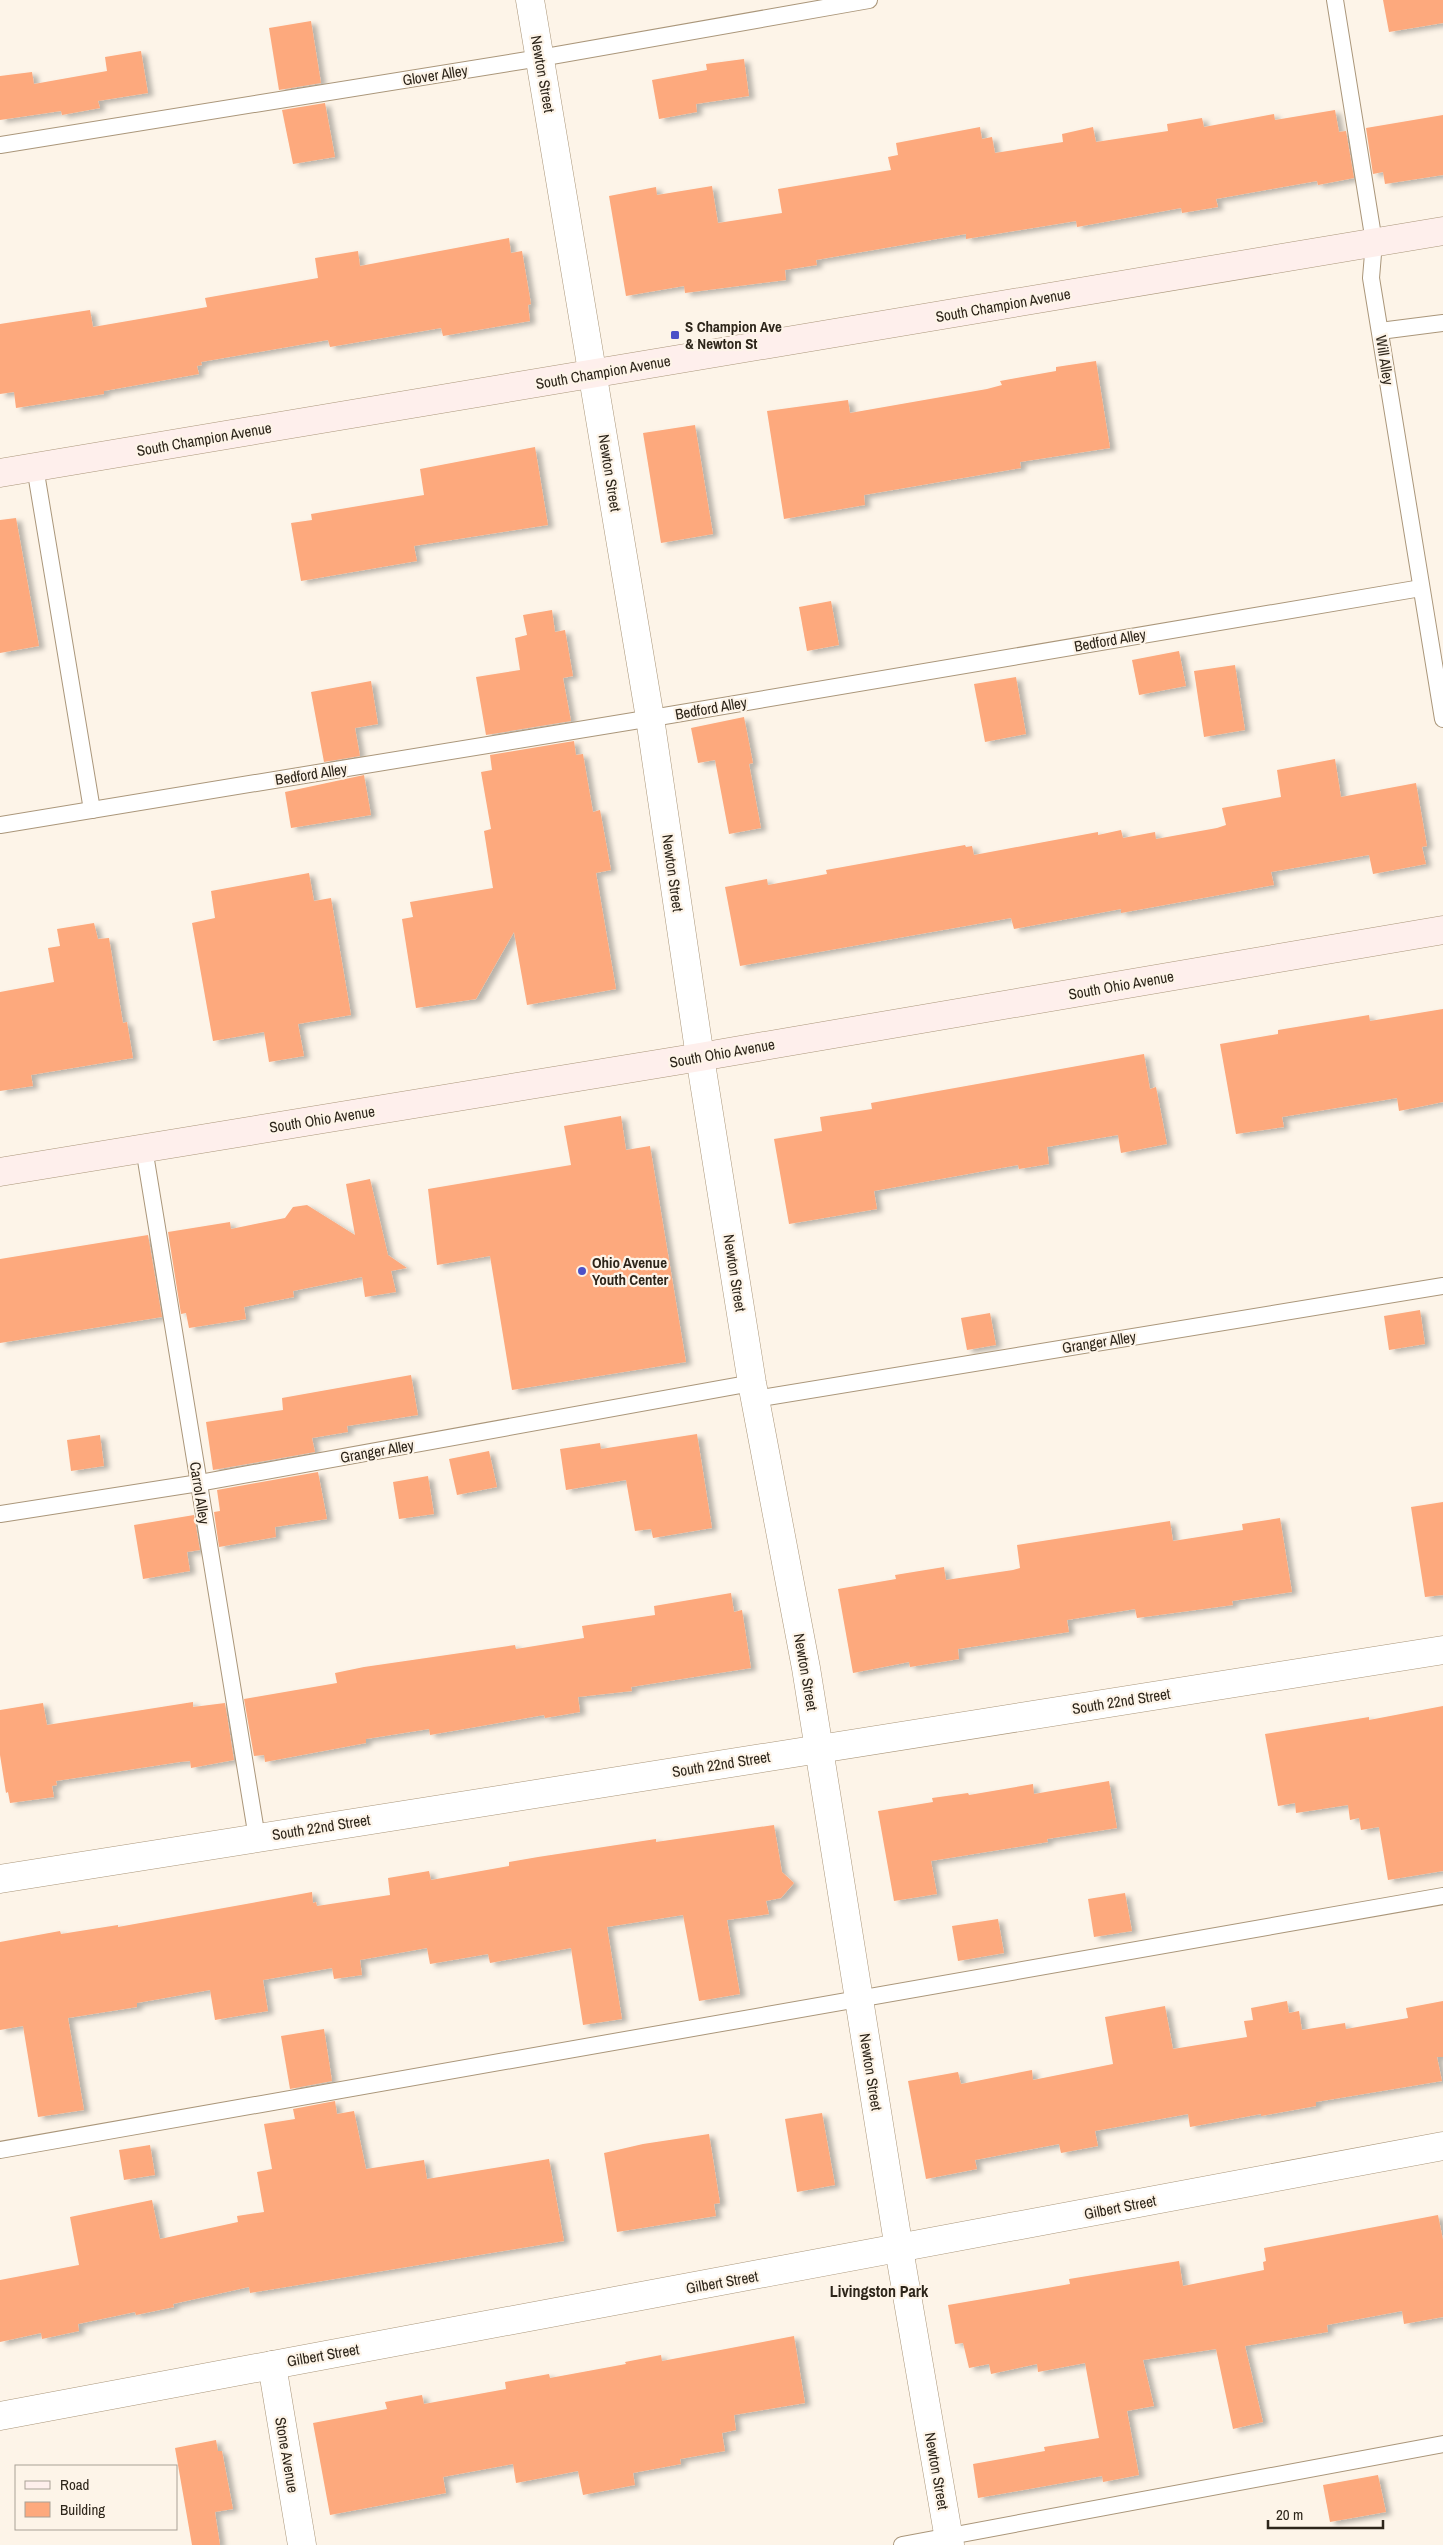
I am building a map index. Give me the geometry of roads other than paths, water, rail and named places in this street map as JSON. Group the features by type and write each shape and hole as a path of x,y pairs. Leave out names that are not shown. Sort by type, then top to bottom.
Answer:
{"street":[{"name":"Newton Street","path":"530,0 650,718 700,1057 754,1391 806,1668 899,2249 949,2541"},
{"name":"South Champion Avenue","path":"0,473 1443,231"},
{"name":"South Ohio Avenue","path":"0,1172 700,1057 1443,930"},
{"name":"South 22nd Street","path":"0,1879 1443,1650"},
{"name":"Gilbert Street","path":"0,2416 1443,2146"},
{"name":"Stone Avenue","path":"272,2365 302,2545"}],"lane":[{"name":"Glover Alley","path":"0,145 540,58 869,0"},
{"name":"Will Alley","path":"1335,0 1374,242 1371,278 1443,719"},
{"path":"1380,331 1443,323"},
{"path":"34,467 92,810"},
{"name":"Bedford Alley","path":"0,824 650,718 1421,588"},
{"name":"Carrol Alley","path":"144,1148 257,1838"},
{"name":"Granger Alley","path":"0,1514 754,1391 1443,1286"},
{"path":"0,2150 1443,1896"},
{"path":"902,2545 949,2541 1443,2444"}],"place":[{"name":"S Champion Ave & Newton St","path":"675,335"},
{"name":"Ohio Avenue Youth Center","path":"582,1271"}],"district":[{"name":"Livingston Park","path":"879,2291"}]}
